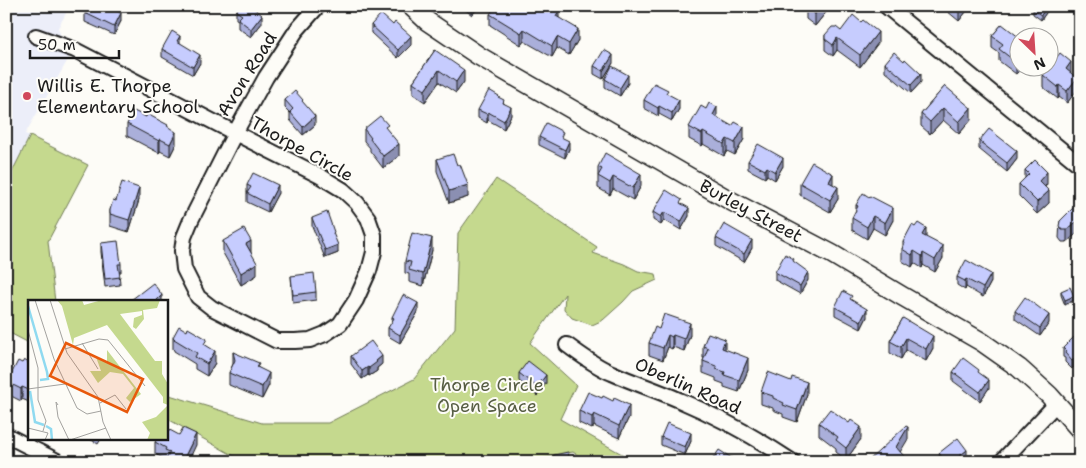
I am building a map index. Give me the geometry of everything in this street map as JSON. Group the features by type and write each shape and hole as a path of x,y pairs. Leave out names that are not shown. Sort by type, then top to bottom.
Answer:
{"main road":[{"name":"Burley Street","path":"411,6 427,21 487,61 731,201 832,254 982,342 1019,368 1049,395 1080,430"}],"street":[{"name":"Avon Road","path":"36,36 75,50 236,133 271,69 296,31 318,6"},
{"path":"886,6 1080,165"},
{"name":"Thorpe Circle","path":"236,133 320,176 343,190 358,203 368,218 374,236 374,252 369,271 356,300 340,324 325,334 310,340 277,341 212,308 198,297 184,269 182,251 184,237 236,133"},
{"name":"Oberlin Road","path":"567,345 595,365 678,399 718,418 793,462"},
{"path":"1001,462 1057,404"},
{"path":"6,435 59,462"}],"path":[{"path":"6,84 14,71"}],"shaded area":[{"name":"Willis E. Thorpe Elementary School","path":"6,6 70,6 58,28 69,58 25,134 30,136 6,184"}],"green space":[{"path":"30,136 88,165 48,241 55,300 28,300 28,342 6,331 6,184"},
{"name":"Thorpe Circle Open Space","path":"496,179 597,247 593,253 638,271 656,274 657,280 633,291 603,320 592,325 572,318 564,309 565,294 530,343 576,385 560,419 636,462 588,462 573,452 526,462 245,462 168,419 168,395 262,423 328,423 414,379 455,328 458,233"}],"building":[{"path":"89,6 106,6 121,13 114,27 85,13"},
{"path":"240,6 251,6 262,15 251,29 238,19 242,15 236,11"},
{"path":"495,6 552,6 559,10 556,16 578,29 569,44 557,37 552,46 524,29 521,33 490,14"},
{"path":"807,6 822,6 815,14"},
{"path":"952,6 964,6 959,12"},
{"path":"1035,6 1047,6 1041,15 1033,10"},
{"path":"381,14 393,25 395,22 411,36 398,50 371,25"},
{"path":"853,15 878,32 860,55 837,38 833,45 825,39 825,35 832,27 836,27 841,31"},
{"path":"1002,24 1008,29 1008,56 999,49 1003,44 992,36"},
{"path":"172,31 180,36 177,41 200,55 193,67 162,49"},
{"path":"435,50 464,70 456,82 439,70 425,90 413,82"},
{"path":"604,50 613,55 603,71 594,66"},
{"path":"894,52 904,61 905,59 921,74 911,85 885,63"},
{"path":"1060,53 1071,62 1066,69 1077,78 1067,91 1047,78 1058,78 1058,56"},
{"path":"612,66 628,75 620,88 605,79"},
{"path":"654,83 668,90 666,93 679,100 672,113 644,100"},
{"path":"945,86 971,108 959,122 943,108 930,122 921,114"},
{"path":"489,90 504,100 503,103 511,107 504,121 488,112 487,114 478,110"},
{"path":"295,91 315,116 303,127 290,112 293,109 285,100"},
{"path":"709,103 717,107 713,115 732,126 735,122 744,127 735,143 727,139 724,144 703,132 702,134 689,127 701,106 706,109"},
{"path":"134,111 146,117 147,114 168,125 176,132 170,144 160,139 159,141 127,124"},
{"path":"380,116 388,125 385,127 399,144 383,156 364,129"},
{"path":"546,123 563,132 561,137 569,141 565,150 539,137"},
{"path":"989,129 1017,151 1007,163 979,141"},
{"path":"758,144 783,158 775,172 767,167 765,170 748,161"},
{"path":"605,153 641,174 633,188 613,177 610,183 598,176 602,169 598,167"},
{"path":"453,154 457,165 460,164 468,185 449,191 437,159"},
{"path":"1035,160 1047,172 1039,181 1049,191 1037,202 1019,184 1029,174 1025,170"},
{"path":"812,162 833,174 829,182 838,187 830,200 800,183"},
{"path":"253,173 278,185 268,204 247,193 251,187 247,185"},
{"path":"122,182 139,188 129,220 110,214 113,200 116,201"},
{"path":"666,190 682,200 680,203 689,208 681,222 664,212 661,217 653,212"},
{"path":"863,193 893,208 885,223 873,216 867,227 852,218 858,206 856,205"},
{"path":"1078,203 1080,204 1080,226 1076,222 1067,230 1062,230 1059,226 1060,221"},
{"path":"327,212 338,245 325,250 312,218"},
{"path":"918,223 926,228 922,235 943,246 935,260 923,253 922,256 914,251 912,255 902,249 905,243 903,242 912,225 915,227"},
{"path":"724,224 752,240 744,254 716,238"},
{"path":"244,229 251,241 246,244 257,263 241,273 223,241"},
{"path":"412,233 432,238 423,274 409,270 411,262 405,261"},
{"path":"118,241 121,264 118,264 120,277 105,279 101,243"},
{"path":"785,254 794,259 793,261 808,272 800,286 775,272"},
{"path":"966,260 991,274 983,288 966,279 965,281 957,277"},
{"path":"314,273 316,292 293,295 291,276"},
{"path":"153,283 162,295 157,300 131,300"},
{"path":"1070,287 1074,296 1065,300 1061,291"},
{"path":"843,291 852,296 850,299 867,309 861,321 835,307"},
{"path":"403,295 418,303 400,335 388,328"},
{"path":"1025,297 1049,315 1040,328 1015,311"},
{"path":"664,314 690,323 684,339 668,335 663,348 649,343 655,327 659,329"},
{"path":"903,318 933,336 926,349 906,338 901,347 890,341"},
{"path":"179,326 187,331 188,328 207,339 204,344 215,351 207,364 195,357 197,353 174,339 173,337"},
{"path":"708,333 725,339 722,348 748,358 739,380 724,375 725,372 716,369 716,366 703,361 708,348 703,346"},
{"path":"1074,337 1080,343 1080,364 1074,359 1072,361 1063,348"},
{"path":"371,341 382,356 369,368 362,371 351,356"},
{"path":"233,352 259,363 257,367 269,373 262,387 229,373 235,360"},
{"path":"963,358 989,380 980,392 953,372"},
{"path":"24,360 28,362 28,390 22,387 21,389 7,382 18,361 22,363"},
{"path":"528,361 546,375 537,387 519,373"},
{"path":"768,372 791,381 792,377 807,382 797,410 783,405 784,403 773,398 773,396 761,392"},
{"path":"588,392 613,401 614,398 629,405 619,426 594,414 592,417 579,411"},
{"path":"830,409 849,423 851,420 861,427 846,448 836,440 838,437 819,423"},
{"path":"667,423 691,433 685,447 661,437"},
{"path":"906,426 908,427 896,447 909,462 867,462"},
{"path":"183,428 196,434 182,462 165,462 170,452 155,442 156,440 168,440 168,429 179,435"},
{"path":"958,438 967,450 952,462 946,462 939,453"},
{"path":"719,450 738,462 711,462"},
{"path":"568,452 570,462 555,462 554,455"},
{"path":"209,456 221,462 207,462"}],"place":[{"name":"Willis E. Thorpe Elementary School","path":"27,96"}]}
